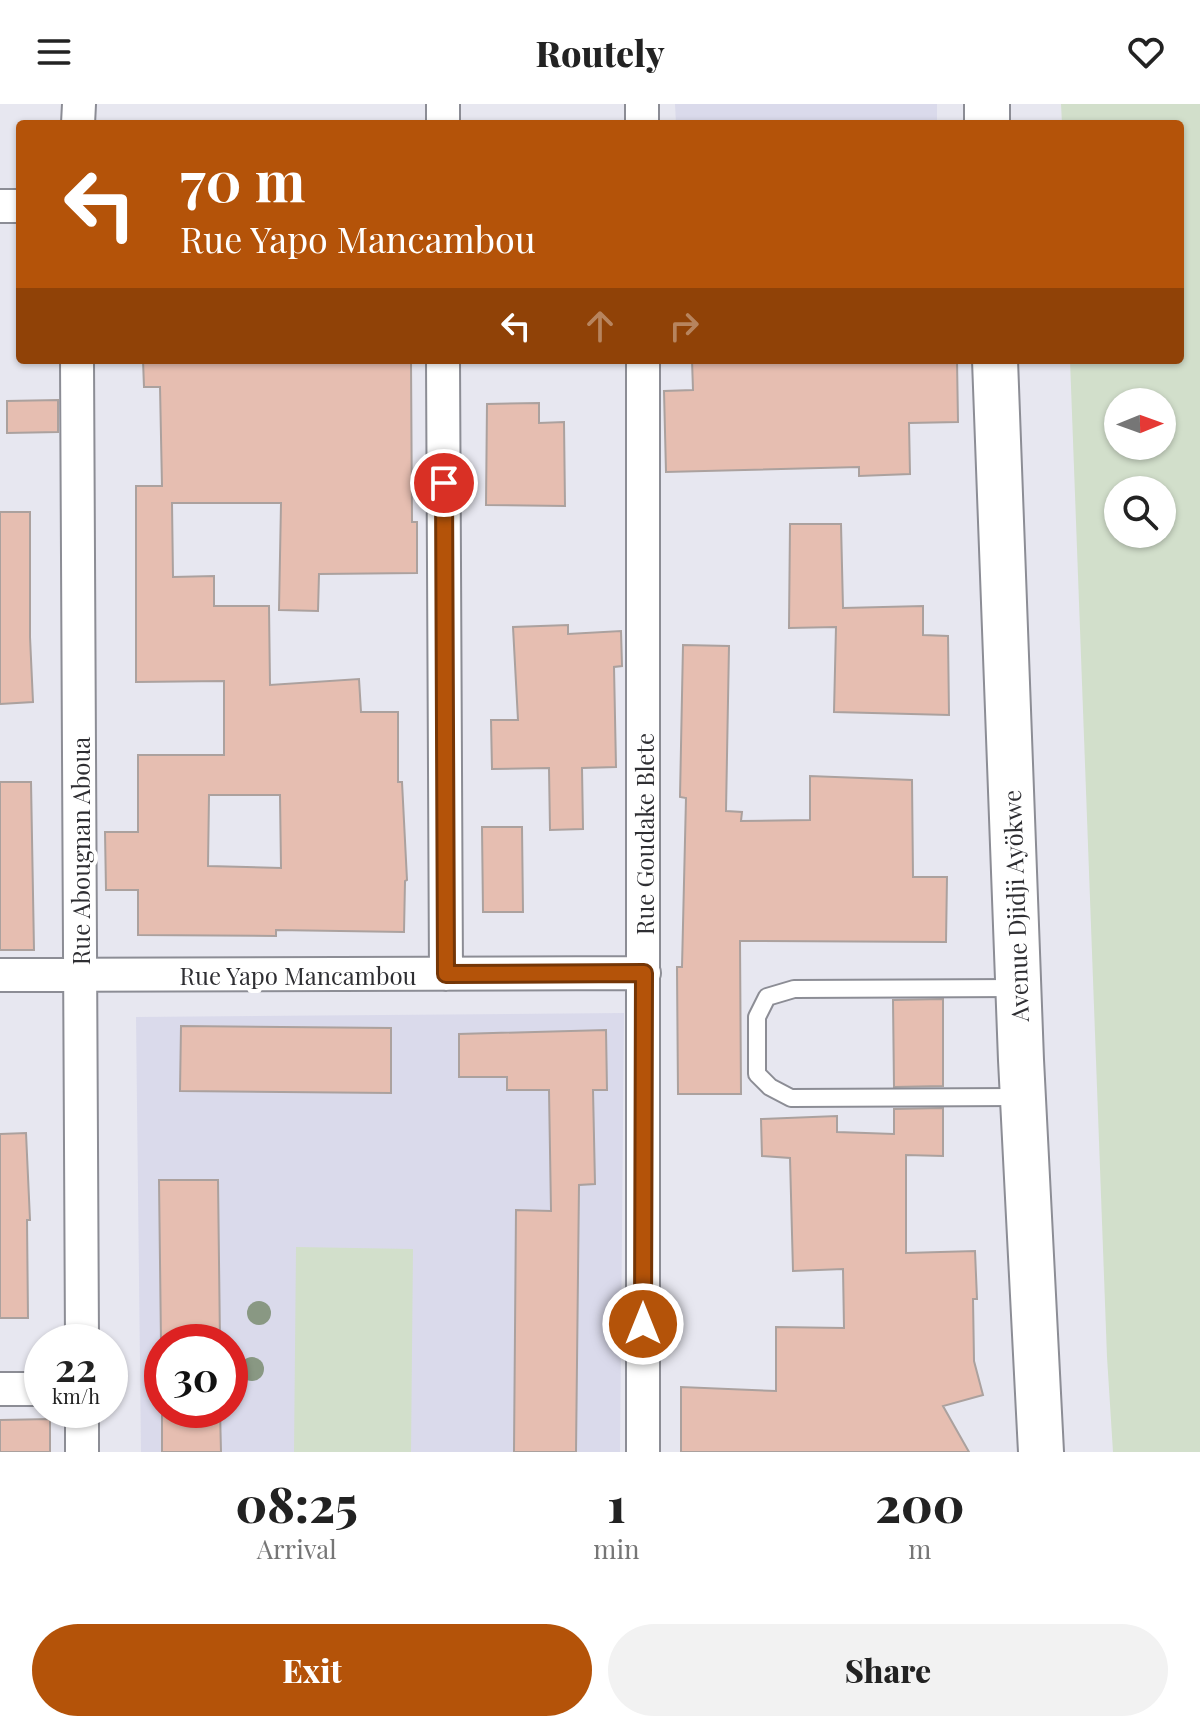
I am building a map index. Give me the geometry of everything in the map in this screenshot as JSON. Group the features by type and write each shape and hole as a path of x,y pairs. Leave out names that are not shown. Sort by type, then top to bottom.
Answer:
{"street":[{"name":"Rue Abougnan Aboua","path":"77,364 82,1324"},
{"path":"443,364 446,974"},
{"name":"Rue Goudake Blete","path":"643,364 643,1452"},
{"name":"Avenue Djidji Ayökwe","path":"995,364 1018,988 1041,1452"},
{"name":"Rue Yapo Mancambou","path":"0,975 644,973"},
{"path":"0,1389 24,1389"},
{"path":"82,1428 82,1452"}],"lane":[{"path":"1018,988 794,989 767,997 757,1017 757,1074 770,1087 791,1098 1023,1097"}],"shaded area":[{"path":"675,104 937,104 937,120 676,120"},
{"path":"624,1013 620,1452 141,1452 136,1017"}],"green space":[{"path":"1061,104 1200,104 1200,1452 1113,1452 1070,364 1184,364 1184,120 1062,120"},
{"path":"296,1247 413,1249 411,1452 294,1452"}],"building":[{"path":"143,364 411,364 412,522 417,522 417,573 319,574 318,611 279,610 281,503 172,503 173,577 214,576 214,606 269,606 270,685 359,679 361,712 398,712 398,782 402,782 407,880 404,932 276,930 276,936 138,935 138,890 106,890 105,832 138,832 138,755 224,755 224,681 136,682 136,486 162,486 160,387 144,387","holes":["209,795 280,795 281,868 208,866"]},
{"path":"692,364 957,364 958,422 909,423 910,474 859,476 859,467 666,472 664,391 693,390"},
{"path":"58,400 58,432 7,433 7,401"},
{"path":"539,403 539,423 564,422 565,506 486,505 487,404"},
{"path":"0,512 30,512 33,702 0,704"},
{"path":"790,524 841,524 843,608 923,606 923,635 948,636 949,715 834,712 836,627 789,628"},
{"path":"568,625 568,634 621,631 622,666 614,667 616,767 582,768 583,829 550,830 549,768 492,769 491,720 518,720 513,627"},
{"path":"683,645 729,646 726,811 742,812 741,821 810,820 810,776 912,780 913,877 947,877 946,942 740,941 741,1094 678,1094 677,967 682,967 686,798 680,797"},
{"path":"0,782 31,782 34,950 0,950"},
{"path":"482,827 522,827 523,912 483,912"},
{"path":"943,999 943,1086 894,1087 893,1000"},
{"path":"181,1026 391,1028 391,1093 180,1091"},
{"path":"606,1030 607,1090 593,1090 595,1184 579,1185 576,1452 514,1452 516,1210 551,1211 549,1090 507,1090 507,1077 459,1077 459,1034"},
{"path":"943,1108 943,1156 906,1155 906,1253 975,1251 977,1299 973,1299 974,1361 983,1395 943,1406 969,1452 681,1452 681,1387 776,1391 776,1327 844,1328 843,1269 793,1271 790,1158 762,1156 761,1119 837,1116 837,1132 894,1134 894,1109"},
{"path":"26,1133 30,1220 27,1220 28,1318 0,1318 0,1134"},
{"path":"159,1180 218,1180 220,1324 161,1324"},
{"path":"0,1420 24,1420 24,1428 50,1428 50,1452 0,1452"},
{"path":"162,1428 220,1428 221,1452 162,1452"}],"route":[{"path":"444,483 446,974 644,973 643,1324"}]}
